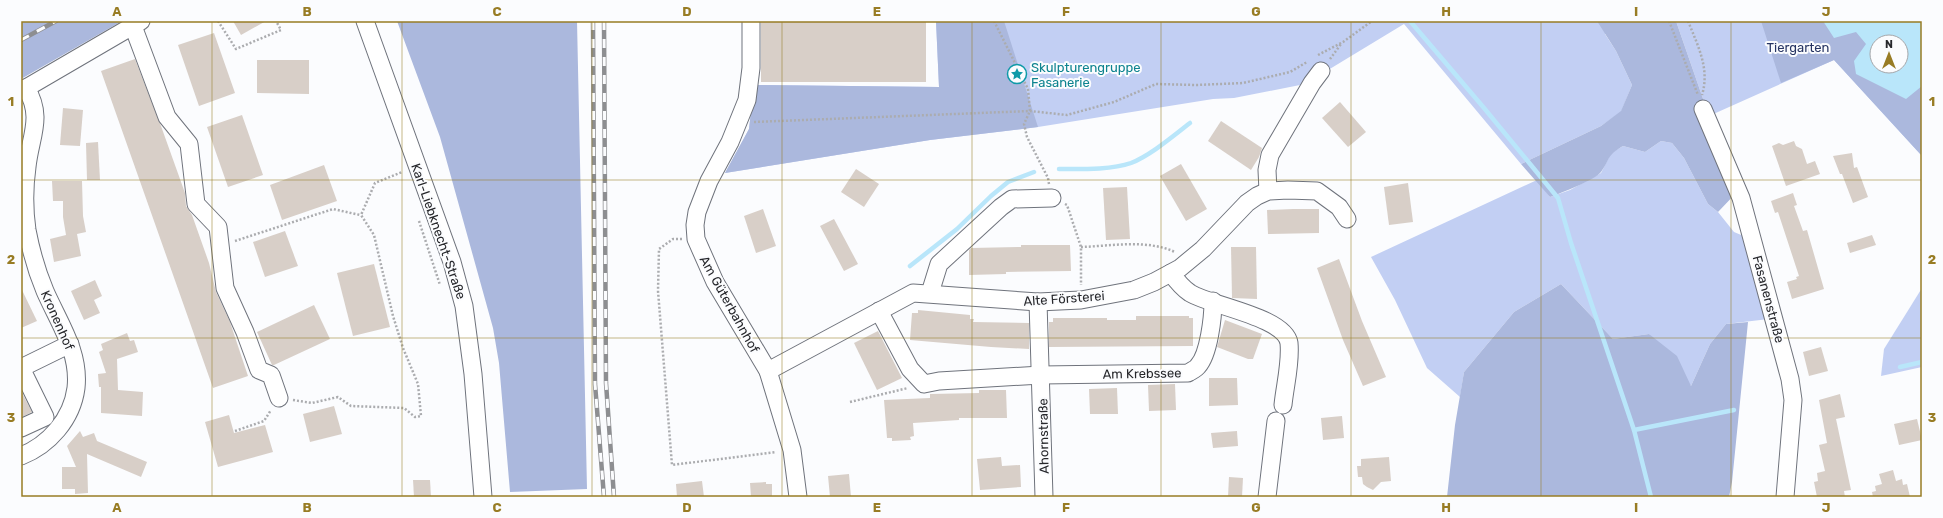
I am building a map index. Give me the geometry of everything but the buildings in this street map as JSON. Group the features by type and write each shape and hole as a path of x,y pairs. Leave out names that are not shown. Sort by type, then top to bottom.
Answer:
{"street":[{"name":"Karl-Liebknecht-Straße","path":"365,21 452,262 464,306 473,374 483,497"},
{"name":"Am Güterbahnhof","path":"751,21 751,68 747,100 738,123 709,181 697,212 695,225 696,239 715,282 768,371 792,450 798,497"},
{"path":"24,89 137,23 167,117 189,144 196,204 218,226 225,288 245,332 258,370 271,376 279,398"},
{"path":"1268,191 1267,170 1270,155 1312,83 1316,63"},
{"name":"Kronenhof","path":"22,453 50,438 62,424 70,407 75,390 76,372 70,344 46,292 27,261 25,191 27,166 35,128 36,111 32,97 24,89"},
{"name":"Fasanenstraße","path":"1703,109 1741,198 1790,379 1793,400 1785,497"},
{"name":"Alte Försterei","path":"768,371 913,293 930,293 969,298 1038,302 1105,297 1134,290 1171,273 1203,249 1247,203 1268,191 1317,191 1339,207 1347,219"},
{"path":"930,293 939,264 1001,206 1012,199 1052,198"},
{"path":"1171,273 1190,293 1270,324 1284,331 1289,342 1289,354 1283,405"},
{"name":"Am Krebssee","path":"924,384 939,381 1041,375 1188,372 1198,366 1205,354 1213,311 1213,301"},
{"path":"1038,302 1041,375"},
{"path":"879,310 910,369 924,384"},
{"path":"21,428 45,417 21,368 70,344"},
{"name":"Ahornstraße","path":"1041,375 1044,497"},
{"path":"1267,497 1276,421"}],"path":[{"path":"218,21 236,48 281,30 276,21"},
{"path":"994,21 1028,89 1030,111"},
{"path":"738,123 1030,111 1067,115 1114,102 1156,84 1197,85 1243,83 1290,72 1316,63 1372,21"},
{"path":"1669,21 1700,100 1706,81 1702,55 1688,21"},
{"path":"1316,63 1343,42"},
{"path":"400,165 405,179"},
{"path":"361,215 375,183 402,172"},
{"path":"220,247 333,209 361,215 374,235 393,316 403,348 418,384 421,416 415,417 404,408 351,406 338,397 312,403 279,398 264,421 235,431"},
{"path":"417,214 441,286"},
{"path":"696,239 673,239 659,250 658,291 672,465 792,450"},
{"path":"1081,247 1151,244 1165,247 1182,255 1187,261"},
{"path":"850,402 924,384"}],"green space":[{"path":"21,21 122,21 21,79"},
{"path":"397,21 577,21 587,489 510,492 499,363 493,328 440,137"},
{"path":"936,21 1625,21 1605,34 1616,51 1632,85 1621,112 1601,126 1521,164 1404,24 1305,84 1234,98 1213,99 1038,127 930,140 725,173 749,129 754,85 939,87"},
{"path":"936,21 1004,21 1038,127 930,140 725,173 749,129 754,85 939,87"},
{"path":"1597,21 1676,21 1709,116 1739,190 1718,212 1708,204 1684,158 1672,143 1661,141 1645,152 1623,146 1611,155 1598,175 1577,186 1550,197 1521,164 1601,126 1621,111 1632,85 1616,51"},
{"path":"1676,21 1823,21 1922,156 1834,60 1709,116"},
{"name":"Tiergarten","path":"1761,21 1922,21 1922,156 1834,60 1781,83"},
{"path":"1661,141 1672,143 1684,158 1708,204 1718,212 1734,232 1746,237 1769,319 1726,324 1710,344 1691,386 1649,334 1613,339 1561,284 1514,312 1464,372 1460,397 1427,368 1395,300 1371,257 1537,180 1550,197 1570,190 1601,173 1611,153 1623,146 1645,152"},
{"path":"1561,284 1613,339 1649,334 1677,356 1691,386 1710,344 1726,324 1748,322 1732,482 1729,497 1447,497 1455,425 1464,372 1514,312"},
{"path":"1922,288 1922,367 1881,376 1884,349"}],"shaded area":[{"path":"1823,21 1922,21 1922,86 1906,99 1856,74 1854,61 1866,44 1856,32 1834,38"}],"waterway":[{"path":"1410,21 1558,198 1571,243 1634,430 1651,497"},
{"path":"1059,169 1105,168 1131,163 1139,160 1154,150 1190,123"},
{"path":"910,266 957,229 991,196 1008,182 1034,172"},
{"path":"1900,367 1922,362"},
{"path":"1634,430 1734,410"}],"railway":[{"path":"21,40 56,21"},
{"path":"593,21 595,384 604,497"},
{"path":"604,21 606,383 614,497"}],"place":[{"name":"Skulpturengruppe Fasanerie","path":"1017,74"}]}
